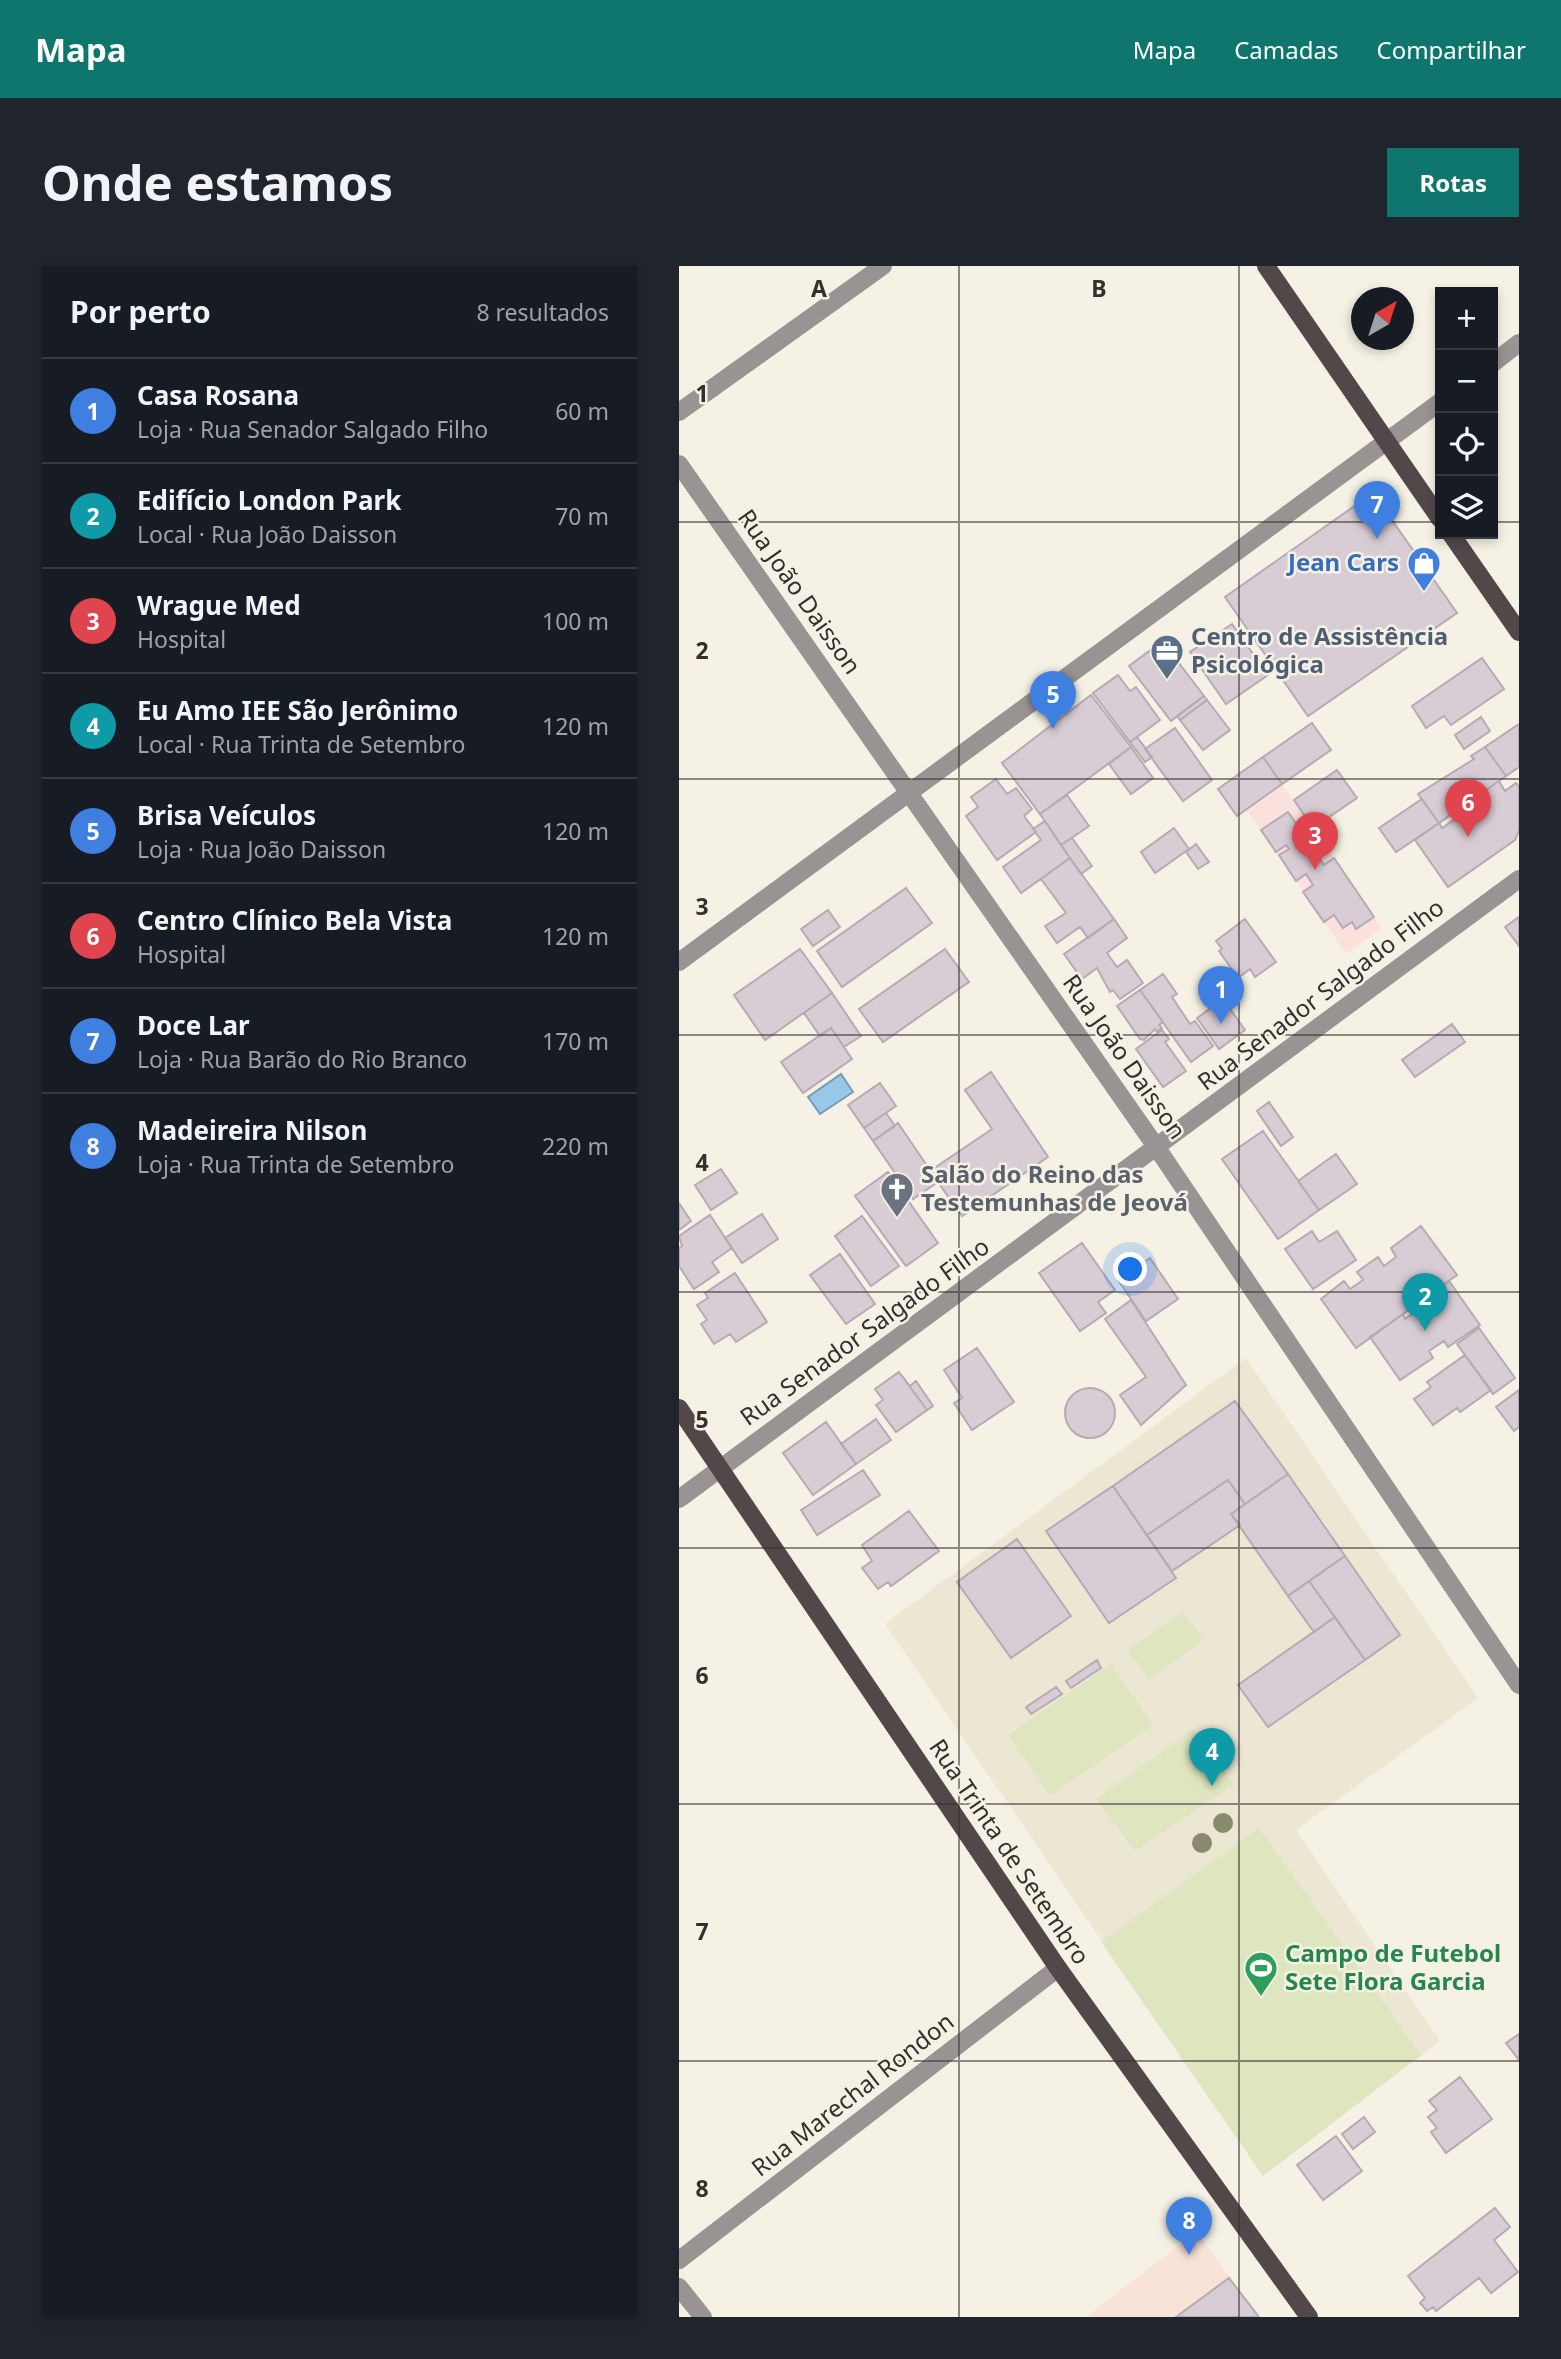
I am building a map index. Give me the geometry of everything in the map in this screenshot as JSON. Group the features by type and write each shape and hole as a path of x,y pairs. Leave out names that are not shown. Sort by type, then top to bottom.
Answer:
{"main road":[{"path":"1266,266 1435,512"},
{"path":"1454,539 1519,632"},
{"name":"Rua Trinta de Setembro","path":"679,1408 1058,1968 1309,2317"}],"street":[{"path":"679,412 883,266"},
{"path":"1498,359 1519,343"},
{"path":"679,962 1435,406"},
{"name":"Rua João Daisson","path":"679,464 1157,1148 1519,1685"},
{"name":"Rua Senador Salgado Filho","path":"679,1500 1519,879"},
{"name":"Rua Marechal Rondon","path":"679,2260 1058,1968"},
{"path":"679,2287 703,2317"}],"shaded area":[{"path":"1282,784 1382,928 1346,954 1246,809"},
{"path":"1246,1358 1478,1698 1296,1830 1440,2041 1263,2176 885,1624"},
{"path":"1196,2232 1259,2317 1086,2317"}],"green space":[{"path":"1183,1611 1204,1640 1149,1679 1128,1650"},
{"path":"1111,1664 1153,1725 1050,1796 1008,1735"},
{"path":"1194,1729 1234,1785 1135,1851 1096,1799"},
{"name":"Campo de Futebol Sete Flora Garcia","path":"1259,1828 1421,2055 1263,2176 1101,1942"}],"water":[{"path":"841,1074 853,1092 820,1114 808,1097"}],"building":[{"path":"1373,493 1457,613 1308,716 1225,597"},
{"path":"1232,624 1268,675 1226,704 1190,652"},
{"name":"Centro de Assistência Psicológica","path":"1166,646 1204,696 1171,721 1129,666 1152,649 1156,654"},
{"path":"1482,658 1504,689 1451,725 1444,716 1426,728 1412,706"},
{"path":"1118,675 1130,691 1136,687 1160,720 1130,742 1093,693"},
{"path":"1091,695 1131,747 1040,814 1002,763"},
{"path":"1204,696 1207,700 1180,720 1177,716"},
{"path":"1207,700 1230,730 1203,750 1180,720"},
{"path":"1481,717 1490,731 1464,749 1455,735"},
{"path":"1312,723 1331,750 1282,784 1263,757"},
{"path":"1519,724 1519,767 1506,776 1485,747"},
{"path":"1175,728 1212,780 1183,801 1145,749"},
{"path":"1137,737 1152,757 1145,762 1130,742"},
{"path":"1131,747 1153,778 1131,794 1109,764"},
{"path":"1485,747 1506,776 1439,823 1418,794 1474,759 1471,756"},
{"path":"1263,757 1282,784 1237,816 1218,789"},
{"path":"1337,770 1357,798 1313,828 1294,800"},
{"path":"996,779 1007,794 1016,788 1032,809 1024,816 1036,832 997,860 966,816 978,807 971,797"},
{"path":"1499,781 1505,791 1516,783 1519,787 1519,831 1515,840 1448,887 1415,840 1439,823 1442,828 1475,805 1472,800"},
{"path":"1067,795 1089,826 1061,845 1040,814"},
{"path":"1422,799 1439,823 1396,852 1379,828"},
{"path":"1288,812 1305,836 1314,830 1328,849 1318,856 1324,865 1334,858 1374,917 1356,929 1352,922 1343,928 1334,915 1324,922 1303,892 1313,885 1306,874 1296,881 1279,855 1289,849 1286,845 1276,852 1261,830"},
{"path":"1045,821 1070,858 1021,893 1003,867 1041,840 1033,829"},
{"path":"1174,828 1189,849 1155,873 1141,852"},
{"path":"1072,838 1092,866 1081,874 1061,845"},
{"path":"1196,844 1209,862 1198,869 1186,852"},
{"path":"1070,858 1114,919 1088,938 1080,927 1057,943 1045,926 1066,913 1041,879"},
{"path":"906,888 932,923 842,987 817,951"},
{"path":"828,910 840,927 813,946 801,929"},
{"path":"1519,917 1519,946 1505,927"},
{"path":"1114,919 1127,938 1107,953 1117,967 1127,960 1143,983 1120,999 1113,990 1110,992 1097,968 1082,979 1064,954"},
{"path":"1245,919 1276,962 1255,977 1250,969 1238,978 1219,951 1222,949 1216,941"},
{"path":"800,949 832,993 765,1040 734,995"},
{"path":"945,949 969,982 883,1042 859,1009"},
{"path":"1163,974 1177,994 1172,997 1190,1024 1195,1021 1213,1046 1191,1062 1140,990"},
{"path":"1140,990 1163,1022 1159,1025 1162,1028 1157,1032 1155,1029 1144,1040 1140,1039 1117,1006"},
{"path":"832,993 861,1036 844,1047 831,1028 820,1036 804,1013"},
{"path":"1223,999 1245,1030 1219,1049 1197,1018"},
{"path":"1452,1024 1465,1042 1415,1077 1402,1060"},
{"path":"831,1028 852,1059 803,1093 781,1062"},
{"path":"1162,1030 1169,1039 1165,1042 1186,1071 1163,1087 1136,1049"},
{"path":"991,1072 1048,1157 962,1216 930,1171 992,1129 965,1090"},
{"path":"880,1083 896,1106 864,1128 848,1105"},
{"path":"1269,1102 1293,1137 1281,1146 1257,1111"},
{"path":"886,1113 895,1126 873,1141 864,1128"},
{"path":"898,1123 938,1182 913,1199 873,1141"},
{"path":"1263,1131 1319,1210 1278,1239 1222,1159"},
{"path":"1336,1154 1357,1184 1319,1210 1298,1181"},
{"path":"721,1169 737,1193 711,1210 695,1185"},
{"name":"Salão do Reino das Testemunhas de Jeová","path":"888,1172 938,1243 906,1266 855,1196"},
{"path":"679,1203 691,1221 679,1230"},
{"path":"762,1214 778,1239 742,1263 725,1238"},
{"path":"710,1215 732,1248 712,1262 719,1272 694,1289 679,1266 679,1248 682,1246 679,1236"},
{"path":"862,1216 899,1266 871,1286 835,1236"},
{"path":"1421,1226 1457,1275 1356,1348 1321,1299 1344,1281 1350,1289 1363,1280 1357,1272 1378,1257 1384,1266 1396,1257 1391,1248"},
{"path":"1312,1231 1319,1242 1337,1231 1356,1260 1313,1289 1285,1249"},
{"path":"1082,1243 1115,1290 1098,1302 1106,1313 1080,1331 1039,1273"},
{"path":"840,1254 875,1304 846,1324 810,1275"},
{"path":"1150,1258 1178,1299 1146,1321 1118,1280"},
{"path":"735,1273 767,1322 736,1342 730,1334 714,1344 701,1324 707,1320 697,1305 708,1298 705,1293"},
{"path":"1449,1281 1480,1325 1448,1347 1444,1341 1429,1351 1433,1358 1400,1380 1370,1337 1403,1314 1405,1319 1420,1308 1418,1304"},
{"path":"1131,1300 1186,1385 1141,1425 1120,1395 1146,1377 1105,1319"},
{"path":"1479,1328 1515,1378 1493,1394 1457,1344"},
{"path":"977,1348 1014,1402 972,1430 954,1403 962,1398 944,1370"},
{"path":"1465,1355 1491,1390 1460,1412 1457,1408 1433,1425 1414,1399 1431,1387 1427,1382"},
{"path":"899,1372 927,1410 896,1432 876,1405 883,1400 875,1389"},
{"path":"899,1372 910,1386 916,1381 933,1406 896,1432 876,1405 883,1400 875,1389"},
{"path":"1090,1388 1107,1396 1115,1413 1107,1430 1090,1438 1073,1430 1065,1413 1073,1396"},
{"path":"1519,1390 1519,1427 1514,1431 1496,1407"},
{"path":"1235,1401 1288,1474 1245,1504 1228,1480 1147,1535 1113,1486"},
{"path":"876,1419 891,1440 856,1464 841,1444"},
{"path":"826,1422 856,1464 813,1495 783,1453"},
{"path":"863,1470 880,1495 817,1535 801,1510"},
{"path":"1288,1474 1345,1556 1288,1596 1231,1514"},
{"path":"1228,1480 1245,1504 1231,1514 1240,1525 1172,1571 1147,1535"},
{"path":"1113,1486 1176,1578 1109,1623 1046,1531"},
{"path":"909,1511 939,1551 891,1586 888,1582 878,1589 862,1568 872,1561 862,1545"},
{"path":"1017,1539 1071,1616 1011,1658 957,1582"},
{"path":"1345,1556 1400,1635 1365,1660 1309,1581"},
{"path":"1309,1581 1335,1617 1314,1632 1288,1596"},
{"path":"1335,1617 1365,1660 1268,1727 1238,1685"},
{"path":"1097,1660 1101,1668 1071,1688 1066,1681"},
{"path":"1056,1687 1062,1694 1031,1714 1026,1707"},
{"path":"1519,2034 1519,2060 1506,2043"},
{"path":"1460,2077 1492,2119 1446,2153 1431,2132 1437,2128 1428,2117 1437,2110 1429,2101"},
{"path":"1364,2117 1375,2132 1353,2149 1342,2134"},
{"path":"1336,2136 1362,2171 1323,2200 1297,2165"},
{"path":"1495,2208 1510,2227 1494,2240 1518,2272 1491,2293 1479,2278 1436,2311 1433,2307 1427,2311 1420,2303 1425,2298 1408,2276"},
{"path":"1229,2278 1259,2317 1176,2317"}],"place":[{"name":"Doce Lar","path":"1377,539"},
{"name":"Jean Cars","path":"1424,593"},
{"name":"Centro de Assistência Psicológica","path":"1167,681"},
{"name":"Brisa Veículos","path":"1053,729"},
{"name":"Centro Clínico Bela Vista","path":"1468,837"},
{"name":"Wrague Med","path":"1315,870"},
{"name":"Casa Rosana","path":"1221,1024"},
{"name":"Salão do Reino das Testemunhas de Jeová","path":"897,1219"},
{"name":"Edifício London Park","path":"1425,1331"},
{"name":"Eu Amo IEE São Jerônimo","path":"1212,1786"},
{"name":"Campo de Futebol Sete Flora Garcia","path":"1261,1998"},
{"name":"Madeireira Nilson","path":"1189,2255"}]}
